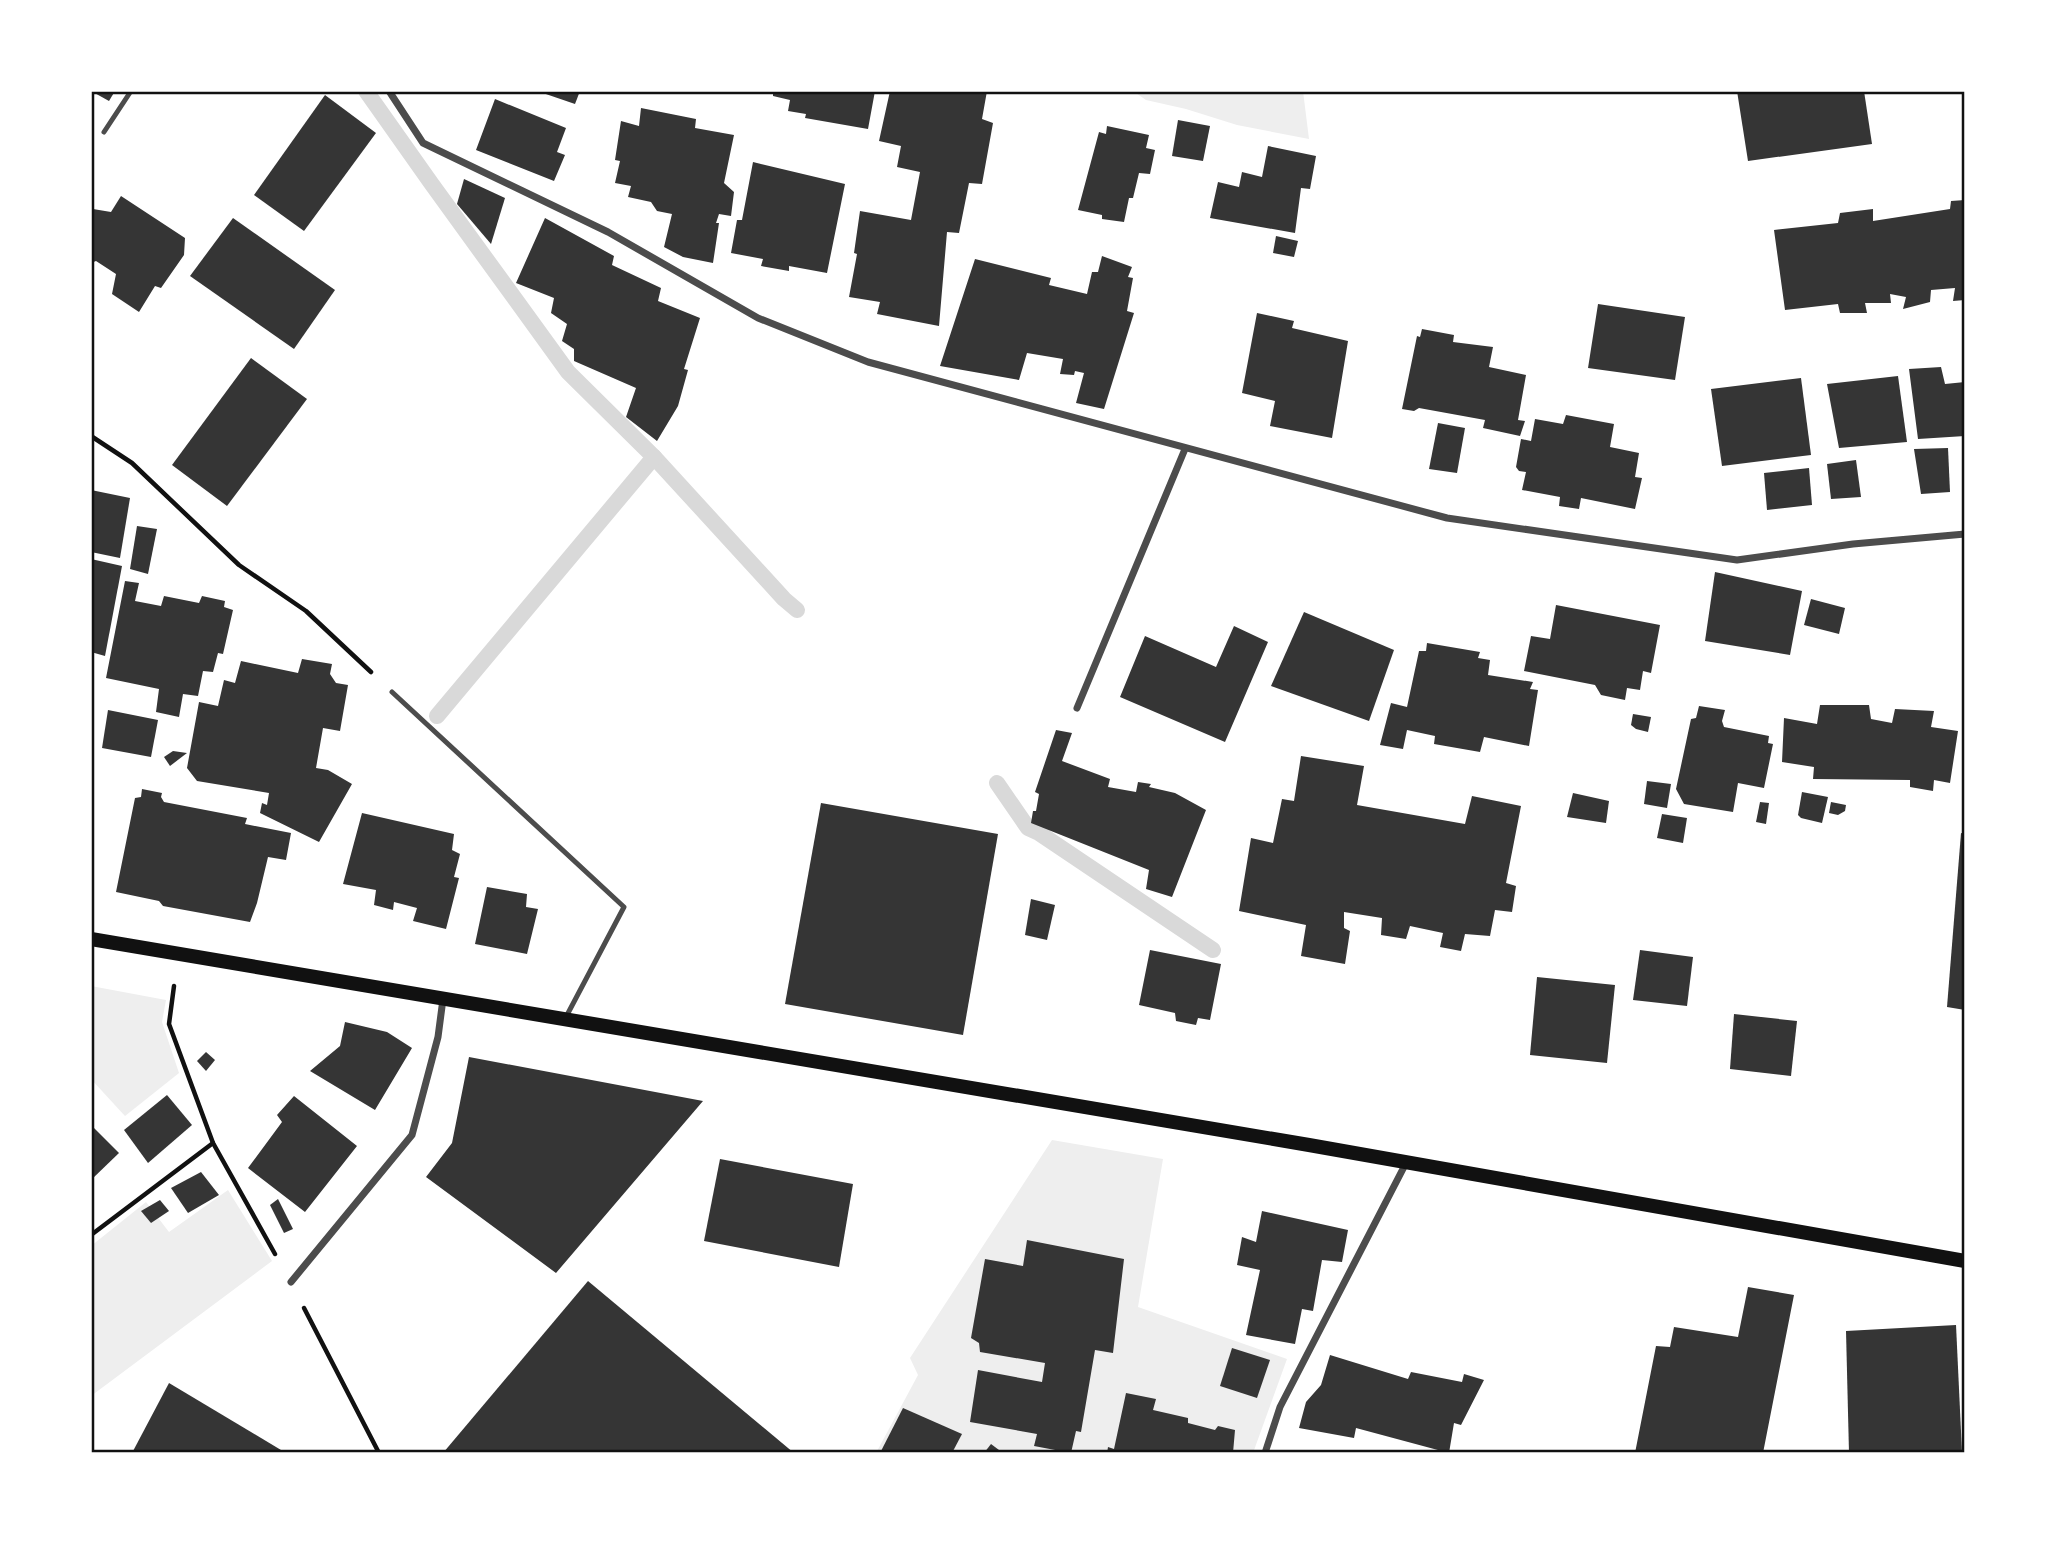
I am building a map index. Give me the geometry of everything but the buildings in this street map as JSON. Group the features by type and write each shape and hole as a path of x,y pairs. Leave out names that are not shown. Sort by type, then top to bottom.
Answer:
{"main road":[{"path":"91,939 1965,1261"}],"street":[{"path":"389,91 423,143 608,232 758,318 868,362 1447,518 1737,560 1853,544 1965,534"},
{"path":"1077,708 1185,449"},
{"path":"291,1282 411,1135 438,1037 443,999"},
{"path":"1265,1453 1280,1407 1406,1163"}],"lane":[{"path":"104,132 131,91"},
{"path":"392,692 624,907 565,1020"}],"path":[{"path":"91,436 132,463 239,565 306,611 392,692"},
{"path":"177,954 169,1024 213,1143 291,1282 380,1453"},
{"path":"91,1236 213,1143"}],"shaded area":[{"path":"1133,91 1303,91 1309,139 1237,125 1146,100"},
{"path":"91,986 166,1000 162,1022 179,1073 125,1116 91,1079"},
{"path":"1052,1140 1163,1159 1138,1307 1287,1359 1253,1453 876,1453 918,1375 910,1358"},
{"path":"228,1190 272,1261 91,1396 91,1246 146,1202 169,1232"}],"waterway":[{"path":"366,91 568,372 654,457 797,610"},
{"path":"437,716 654,457"},
{"path":"997,783 1028,828 1213,950"}]}
